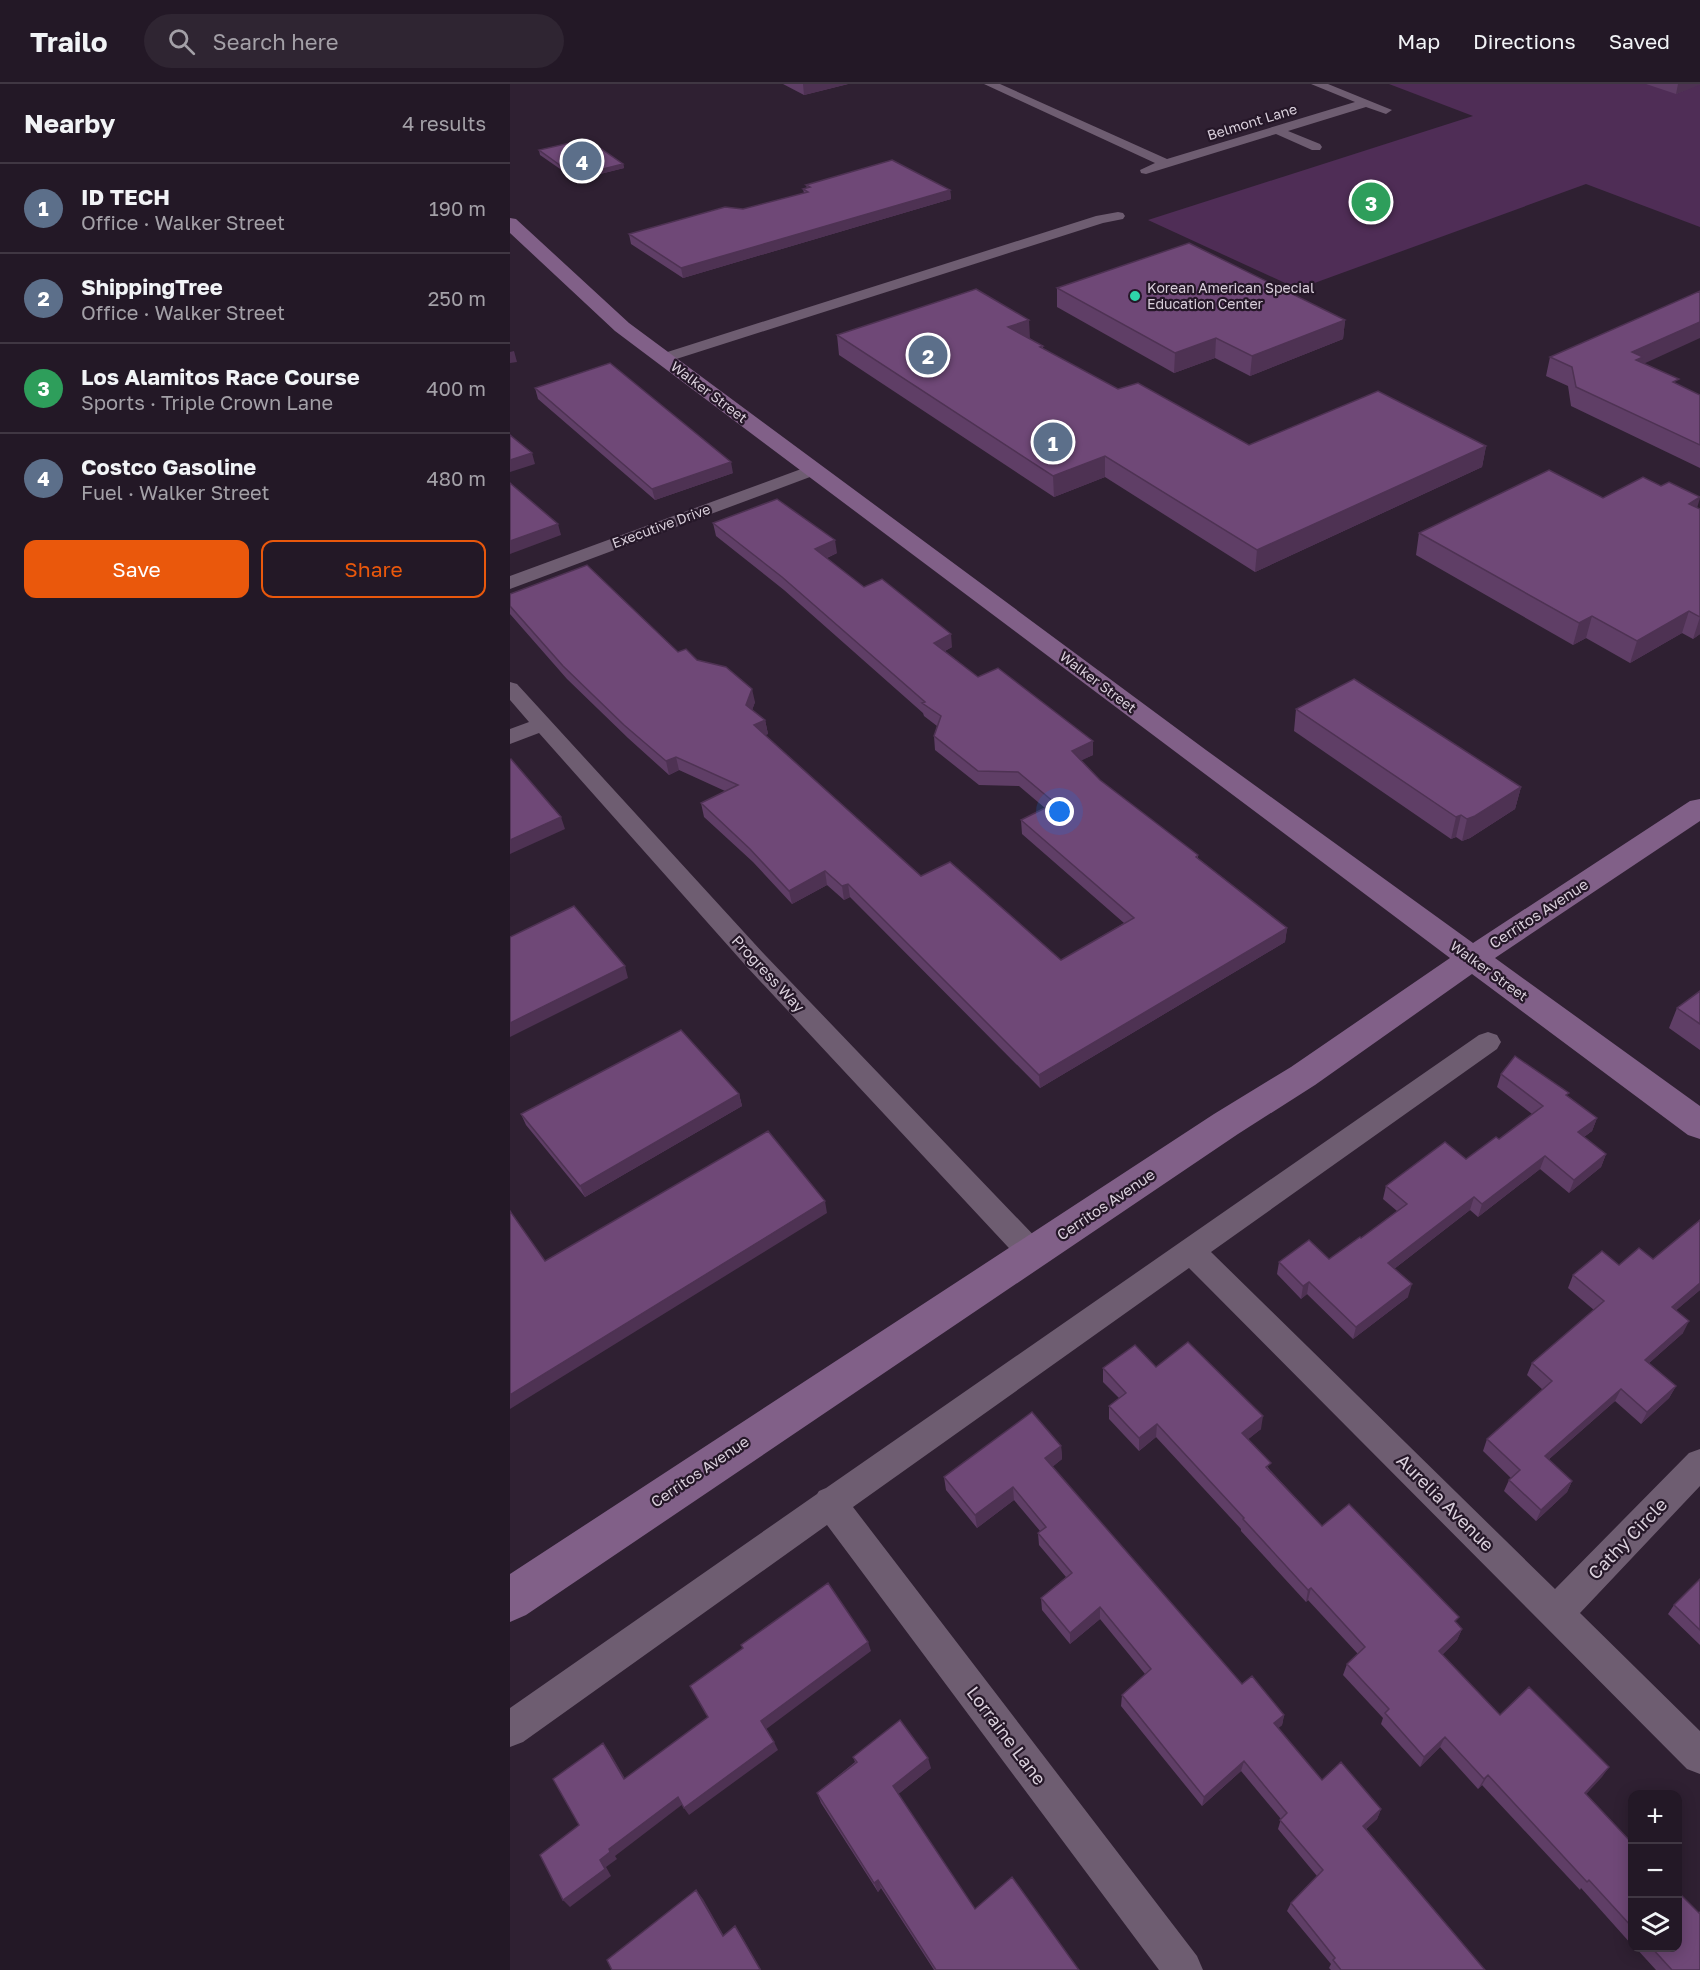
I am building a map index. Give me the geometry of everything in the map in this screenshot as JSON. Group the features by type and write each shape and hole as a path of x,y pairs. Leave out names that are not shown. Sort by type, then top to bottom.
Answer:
{"main road":[{"name":"Walker Street","path":"510,223 622,327 1471,959 1700,1125"},
{"name":"Cerritos Avenue","path":"510,1600 796,1408 1034,1254 1226,1124 1303,1076 1471,959 1700,808"}],"street":[{"path":"990,84 1167,164"},
{"path":"1317,84 1386,110"},
{"name":"Belmont Lane","path":"1146,170 1366,103"},
{"path":"1276,130 1316,147"},
{"path":"663,357 1101,219 1118,216"},
{"name":"Executive Drive","path":"510,583 812,470"},
{"name":"Progress Way","path":"510,688 750,955 1034,1254"},
{"path":"510,737 542,724"},
{"path":"510,1729 830,1502 1488,1042"},
{"name":"Aurelia Avenue","path":"1190,1250 1700,1756"},
{"name":"Cathy Circle","path":"1556,1613 1700,1464"},
{"name":"Lorraine Lane","path":"830,1502 1183,1970"}],"shaded area":[{"path":"1389,84 1700,84 1700,227 1586,184 1298,289 1148,220 1473,116"}],"building":[{"path":"587,139 623,164 575,176 539,150"},
{"path":"892,160 950,190 681,268 629,234 725,207 743,209 808,192 803,189 810,187 806,185"},
{"path":"1189,243 1345,320 1252,356 1216,338 1175,353 1057,288"},
{"path":"976,289 1029,320 1008,327 1043,346 1040,347 1118,389 1138,383 1249,445 1378,391 1486,446 1257,550 1105,456 1053,476 837,335"},
{"path":"1700,291 1700,322 1632,352 1643,357 1636,360 1679,379 1673,382 1700,395 1700,445 1576,387 1572,367 1550,357"},
{"path":"610,363 731,462 652,489 535,388"},
{"path":"510,435 532,453 510,460"},
{"path":"1549,470 1603,498 1643,477 1661,486 1669,482 1700,497 1689,504 1700,509 1700,617 1689,611 1637,641 1592,616 1579,623 1419,533"},
{"path":"510,483 558,524 510,541"},
{"path":"777,499 835,540 815,549 864,587 882,579 951,634 934,643 978,677 998,668 1093,741 1072,751 1100,780 1198,855 1196,857 1287,928 1039,1075 848,884 842,886 825,871 789,891 750,849 701,803 738,785 676,757 666,761 624,725 563,666 510,606 510,594 587,565 678,652 686,649 697,660 726,667 752,689 746,705 765,720 754,725 921,876 950,862 1061,960 1134,918 1021,820 1055,803 1018,772 978,771 934,736 941,716 922,703 925,702 782,577 713,523"},
{"path":"1354,679 1521,787 1475,816 1467,819 1461,815 1456,817 1296,709"},
{"path":"510,760 561,817 510,840"},
{"path":"574,906 625,966 510,1023 510,937"},
{"path":"1700,991 1700,1024 1677,1008"},
{"path":"681,1030 739,1094 580,1186 521,1114"},
{"path":"1515,1056 1569,1093 1566,1095 1597,1118 1578,1132 1606,1154 1574,1180 1545,1156 1482,1204 1474,1197 1388,1263 1412,1284 1356,1327 1309,1282 1303,1286 1279,1262 1309,1240 1329,1259 1407,1204 1386,1186 1445,1142 1466,1159 1496,1137 1499,1139 1543,1106 1501,1074"},
{"path":"768,1131 825,1201 510,1395 510,1211 545,1261"},
{"path":"1700,1220 1700,1283 1672,1307 1689,1321 1645,1360 1676,1386 1647,1412 1621,1389 1545,1456 1572,1481 1541,1510 1509,1480 1520,1470 1487,1439 1552,1381 1532,1363 1604,1301 1573,1275 1602,1251 1619,1265 1639,1248 1653,1259"},
{"path":"1188,1342 1263,1416 1242,1433 1271,1463 1266,1467 1322,1526 1349,1504 1459,1617 1455,1621 1462,1629 1439,1651 1500,1715 1529,1687 1609,1767 1585,1793 1628,1839 1628,1923 1488,1775 1484,1779 1445,1737 1424,1757 1385,1713 1389,1709 1347,1664 1365,1647 1311,1588 1308,1590 1157,1424 1139,1438 1109,1406 1126,1393 1103,1368 1135,1345 1156,1367"},
{"path":"1032,1412 1061,1446 1045,1458 1242,1684 1252,1676 1284,1715 1274,1723 1322,1780 1341,1762 1381,1809 1363,1826 1485,1970 1341,1970 1333,1960 1335,1958 1291,1903 1323,1870 1280,1820 1287,1813 1244,1761 1204,1797 1122,1695 1151,1669 1100,1607 1070,1633 1041,1598 1072,1573 1038,1533 1046,1527 1013,1487 975,1515 944,1477"},
{"path":"1700,1579 1700,1630 1674,1605"},
{"path":"828,1583 868,1642 761,1721 774,1742 684,1808 678,1797 609,1849 610,1852 600,1860 605,1869 563,1900 540,1855 579,1825 553,1779 603,1743 624,1779 708,1717 690,1686 743,1648 741,1645"},
{"path":"900,1720 928,1758 893,1786 975,1909 1012,1877 1079,1970 936,1970 878,1880 874,1883 817,1793 857,1762 853,1757"},
{"path":"696,1890 723,1936 735,1926 760,1969 612,1970 607,1960"},
{"path":"1682,1896 1700,1914 1700,1970 1672,1970 1656,1952 1682,1952"}],"place":[{"name":"Costco Gasoline","path":"582,161"},
{"name":"Los Alamitos Race Course","path":"1371,202"},
{"name":"Korean American Special Education Center","path":"1135,296"},
{"name":"ShippingTree","path":"928,355"},
{"name":"ID TECH","path":"1053,442"}]}
